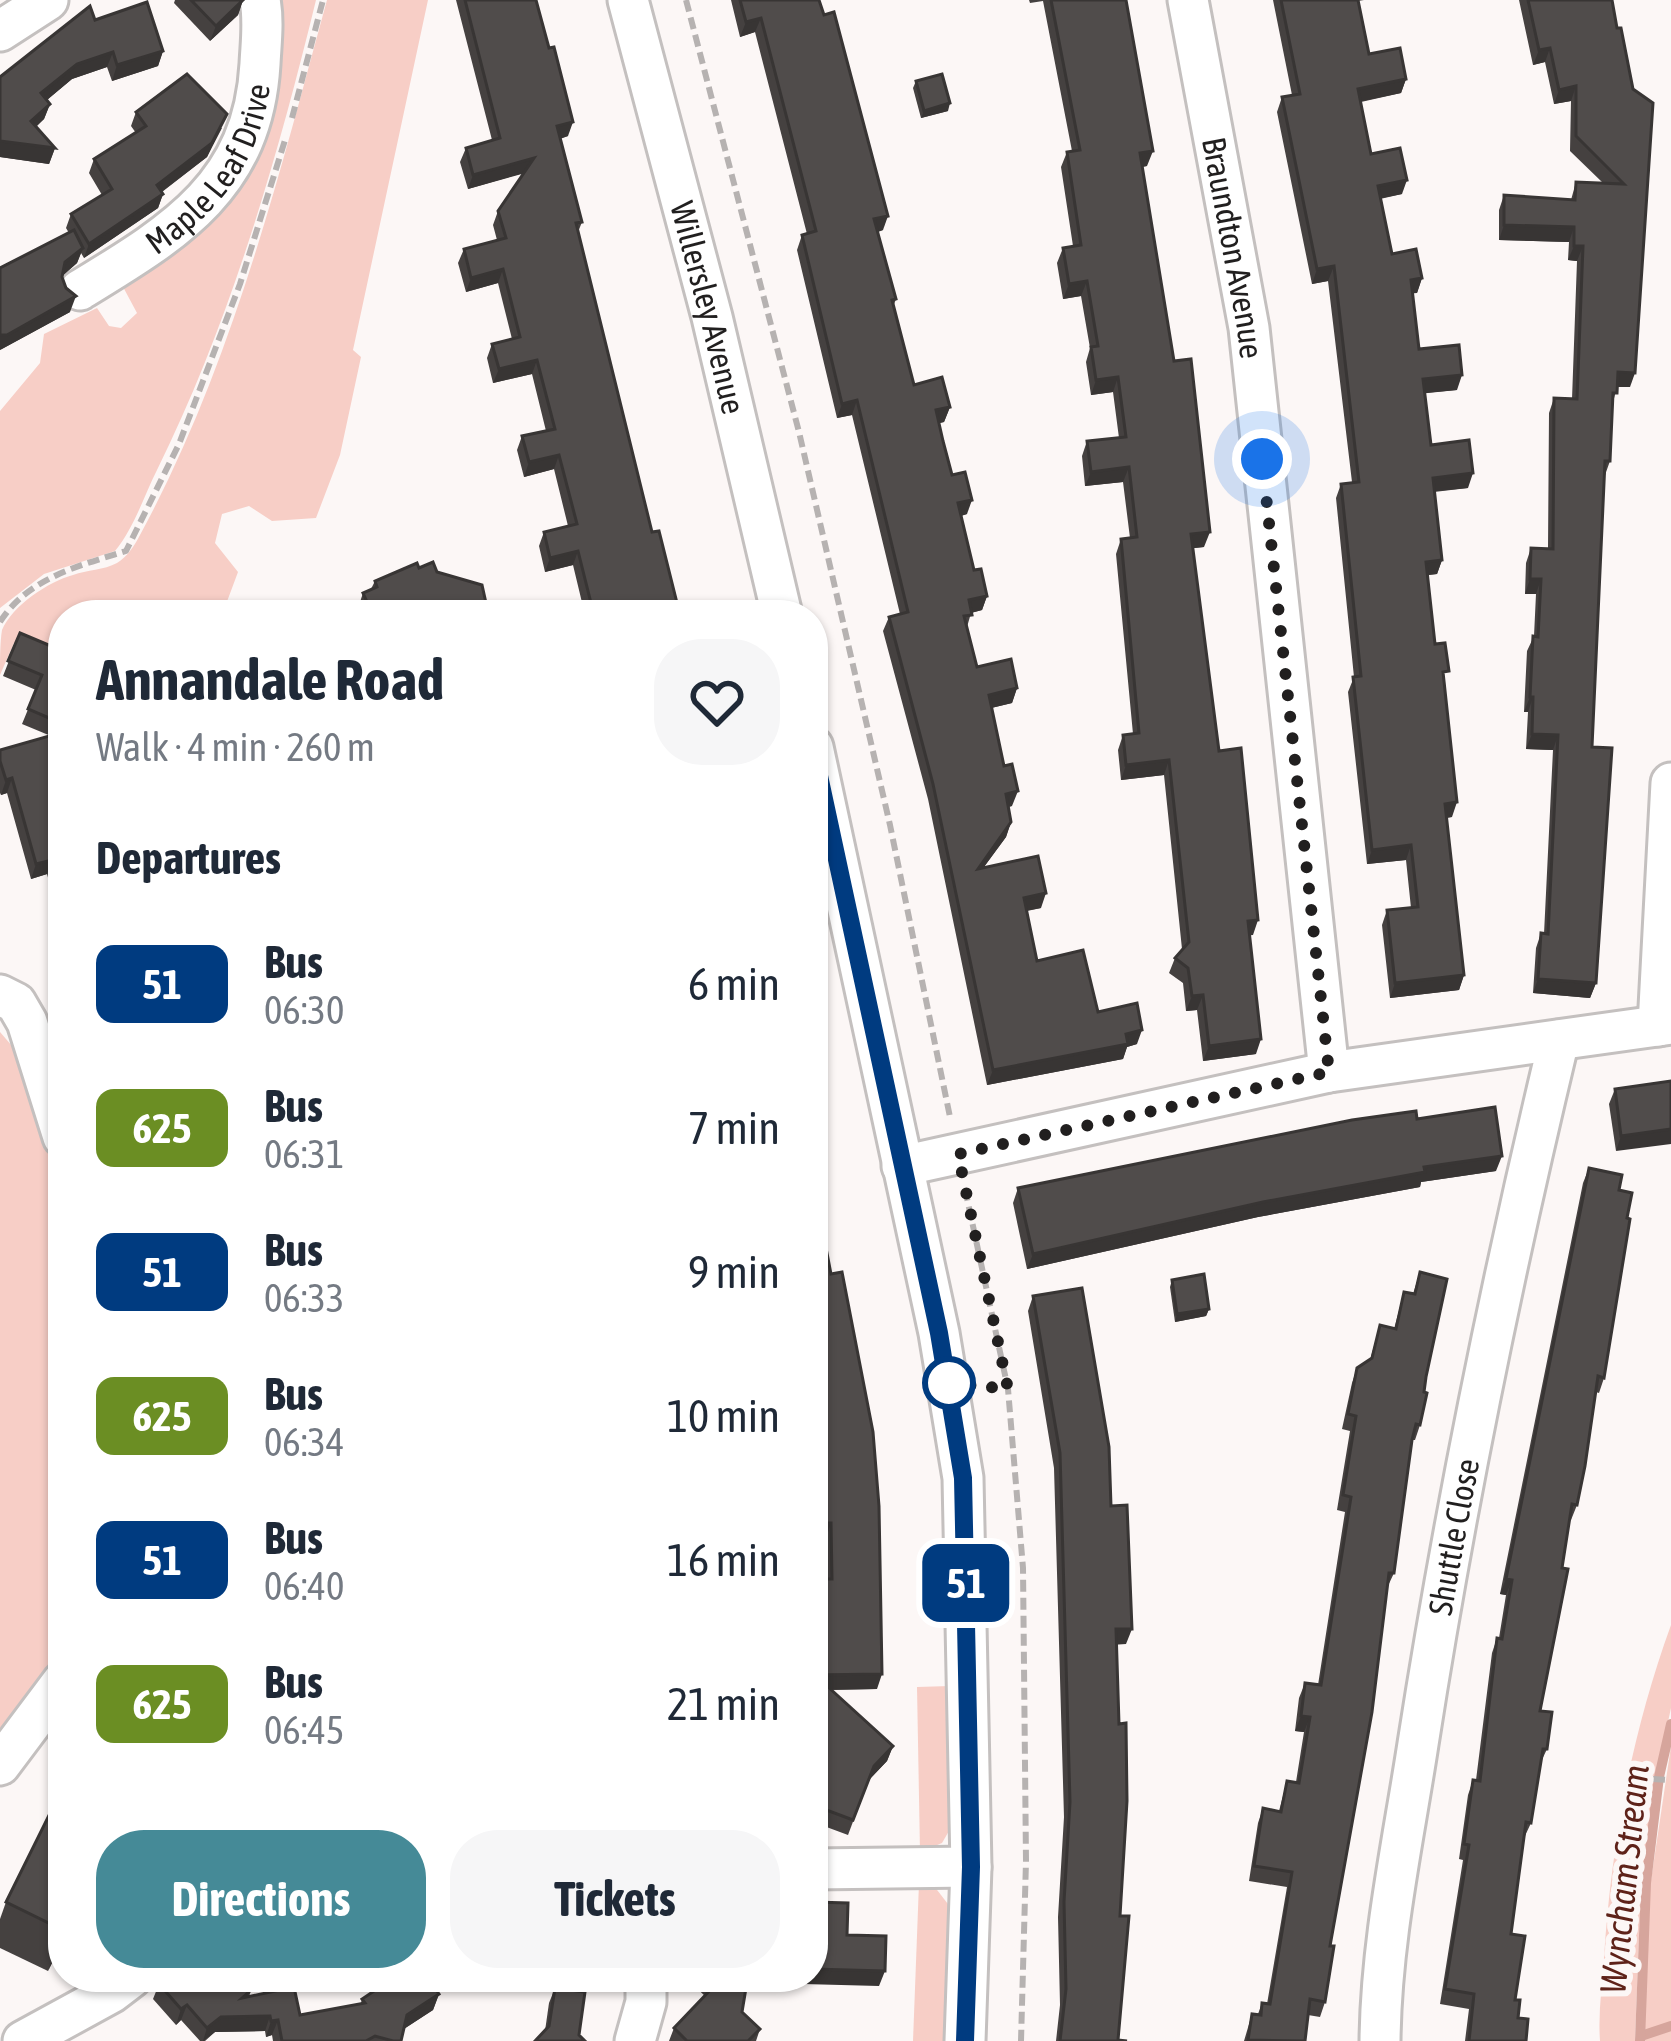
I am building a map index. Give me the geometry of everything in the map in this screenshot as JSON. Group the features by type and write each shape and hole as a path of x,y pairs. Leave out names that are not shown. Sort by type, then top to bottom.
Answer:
{"street":[{"path":"0,31 48,0"},
{"name":"Maple Leaf Drive","path":"80,290 174,227 225,178 247,136 259,87 260,0"},
{"name":"Willersley Avenue","path":"628,0 712,317 778,600"},
{"name":"Braundton Avenue","path":"1188,0 1249,328 1329,1072"},
{"path":"902,1166 1329,1072 1665,1025 1671,783"},
{"path":"828,818 946,1369 963,1478 971,1867 965,2041"},
{"path":"0,994 16,1003 27,1022 48,1086"},
{"name":"Shuttle Close","path":"1380,2041 1386,1953 1444,1575 1519,1207 1559,1040"},
{"path":"0,1765 48,1701"},
{"path":"828,1869 971,1867"},
{"path":"23,2041 113,1992"},
{"path":"635,2041 646,1992"}],"path":[{"path":"0,622 14,599 63,571 126,551 179,445 240,284 296,106 322,0"},
{"path":"686,0 799,432 890,825 1008,1389 1020,1524 1026,1861 1021,2041"},
{"path":"1653,1779 1667,1780"}],"shaded area":[{"path":"278,0 316,0 249,240 183,414 115,551 44,574 0,608 0,411 40,363 44,334 97,308 109,326 121,328 137,313 122,285 199,230 238,191 251,170 267,123"},
{"path":"327,0 428,0 353,350 361,357 340,455 316,518 272,521 249,506 222,514 215,543 238,572 228,600 48,600 48,657 14,643 0,675 2,630 14,612 53,583 124,558 138,539 201,406 226,340"},
{"path":"0,1032 18,1053 48,1147 48,1674 0,1743"},
{"path":"1671,1625 1671,1708 1641,1886 1635,2041 1600,2041 1607,1916 1618,1831 1645,1706"},
{"path":"950,1686 953,1824 942,1843 920,1852 917,1687"},
{"path":"1671,1746 1671,2041 1643,2041 1647,1907"},
{"path":"919,1883 934,1886 951,1908 946,2041 913,2041"}],"building":[{"path":"191,0 243,0 216,26"},
{"path":"465,0 536,0 573,122 557,126 582,222 576,223 652,532 659,531 676,600 590,600 578,551 550,558 544,532 577,524 559,455 529,462 522,436 555,429 537,360 499,369 492,344 520,337 503,269 471,278 464,249 506,238 498,211 534,158 473,175 466,148 500,138"},
{"path":"740,0 819,0 824,15 834,12 888,216 874,219 914,385 942,377 950,407 936,410 943,441 952,475 965,472 972,500 958,503 974,570 981,569 987,596 969,600 972,615 964,616 977,667 1011,659 1017,688 989,695 1004,766 1012,764 1018,791 1006,794 1011,822 978,869 1038,856 1046,893 1024,898 1037,961 1083,950 1098,1012 1137,1003 1142,1030 1126,1034 1128,1044 993,1070 933,784 889,617 908,612 857,400 842,404 802,235 816,231 761,18 746,22"},
{"path":"1051,0 1126,0 1153,151 1140,153 1174,361 1191,359 1210,532 1191,534 1219,751 1241,748 1258,920 1248,921 1261,1039 1209,1046 1203,995 1192,996 1188,968 1175,958 1189,942 1169,760 1126,765 1123,735 1139,733 1121,539 1137,537 1129,467 1091,472 1087,441 1126,437 1118,377 1096,380 1091,347 1098,346 1087,281 1069,284 1063,248 1081,245 1067,152 1080,150"},
{"path":"1281,0 1358,0 1369,54 1400,48 1406,79 1358,89 1371,154 1400,148 1407,180 1378,186 1392,254 1416,249 1422,278 1411,280 1419,349 1459,345 1462,375 1423,379 1431,445 1469,440 1473,473 1433,478 1442,560 1426,562 1435,644 1445,643 1449,671 1443,672 1457,802 1445,804 1464,975 1395,983 1387,910 1418,907 1411,845 1372,850 1353,677 1361,676 1341,484 1359,482 1334,266 1317,269 1282,97 1300,94"},
{"path":"1528,0 1612,0 1633,89 1653,103 1635,373 1618,372 1610,461 1605,461 1592,747 1612,748 1596,983 1538,979 1541,933 1548,934 1558,735 1532,734 1530,697 1541,579 1530,579 1531,548 1553,549 1554,398 1577,399 1583,246 1574,246 1574,227 1504,225 1504,195 1575,200 1576,182 1624,184 1576,136 1576,86 1559,90 1550,48 1539,50"},
{"path":"147,2 163,51 117,65 113,52 77,64 41,93 50,104 31,121 55,148 0,141 0,77 90,6 95,20"},
{"path":"187,74 227,114 212,143 157,185 163,194 89,244 71,214 112,189 94,159 146,126 136,112"},
{"path":"942,74 950,103 924,111 916,81"},
{"path":"74,230 83,248 65,262 62,277 76,296 0,335 0,268"},
{"path":"433,562 437,572 482,585 485,600 366,600 363,593 377,587 375,581 417,563 419,568"},
{"path":"20,633 48,645 48,718 28,709 42,675 8,661"},
{"path":"48,736 48,861 36,864 0,750"},
{"path":"1671,1081 1671,1129 1621,1136 1615,1089"},
{"path":"1495,1107 1502,1156 1424,1167 1425,1172 1263,1202 1033,1254 1018,1188 1352,1120 1416,1111 1417,1119"},
{"path":"1589,1168 1622,1175 1619,1190 1632,1193 1604,1378 1598,1376 1585,1466 1577,1505 1572,1504 1562,1568 1568,1569 1540,1711 1552,1712 1547,1749 1543,1749 1531,1823 1526,1822 1511,1934 1525,1936 1515,2000 1520,2000 1518,2018 1528,2019 1526,2041 1469,2041 1474,1994 1445,1989 1469,1845 1464,1844 1473,1780 1480,1781 1497,1638 1502,1639 1512,1580 1506,1579"},
{"path":"828,1258 831,1274 842,1272 873,1432 882,1674 828,1675"},
{"path":"1420,1272 1447,1279 1426,1377 1427,1393 1412,1440 1394,1573 1389,1573 1372,1712 1330,1946 1334,1946 1325,2002 1310,1999 1305,2041 1248,2040 1252,2014 1261,2015 1262,2003 1270,2004 1292,1872 1254,1866 1263,1808 1281,1812 1287,1781 1299,1783 1310,1717 1301,1716 1305,1683 1321,1685 1351,1497 1343,1495 1356,1416 1348,1414 1357,1368 1372,1358 1380,1325 1396,1329 1404,1292 1415,1294"},
{"path":"1204,1274 1209,1309 1177,1314 1172,1280"},
{"path":"1082,1288 1109,1447 1111,1506 1127,1505 1132,1629 1116,1629 1119,1724 1126,1723 1120,1916 1129,1916 1118,2040 1127,2041 1060,2041 1066,1989 1064,1902 1070,1802 1060,1453 1033,1296"},
{"path":"828,1687 893,1746 874,1766 853,1820 828,1811"},
{"path":"48,1817 48,1923 6,1902"},
{"path":"828,1902 848,1903 847,1935 886,1936 885,1971 828,1969"},
{"path":"166,1992 249,1992 242,1998 295,1992 300,2015 365,2003 362,1999 372,1992 439,1994 407,2015 401,2041 375,2036 366,2041 282,2041 278,2020 271,2021 270,2016 221,2017 207,2028 187,2005 181,2009"},
{"path":"554,1992 585,1992 579,2035 585,2041 535,2041 549,2026"},
{"path":"708,1992 745,1992 742,2012 760,2029 748,2041 687,2041 674,2028"}],"waterway":[{"name":"Wyncham Stream","path":"1640,2041 1646,1883 1659,1777 1671,1724"},
{"path":"1641,2036 1671,2026"}],"bus line":[{"name":"51","path":"828,814 939,1333 963,1478 971,1867 965,2041"}],"route":[{"path":"949,1383 1008,1389 958,1154 1329,1072 1262,459"}]}
